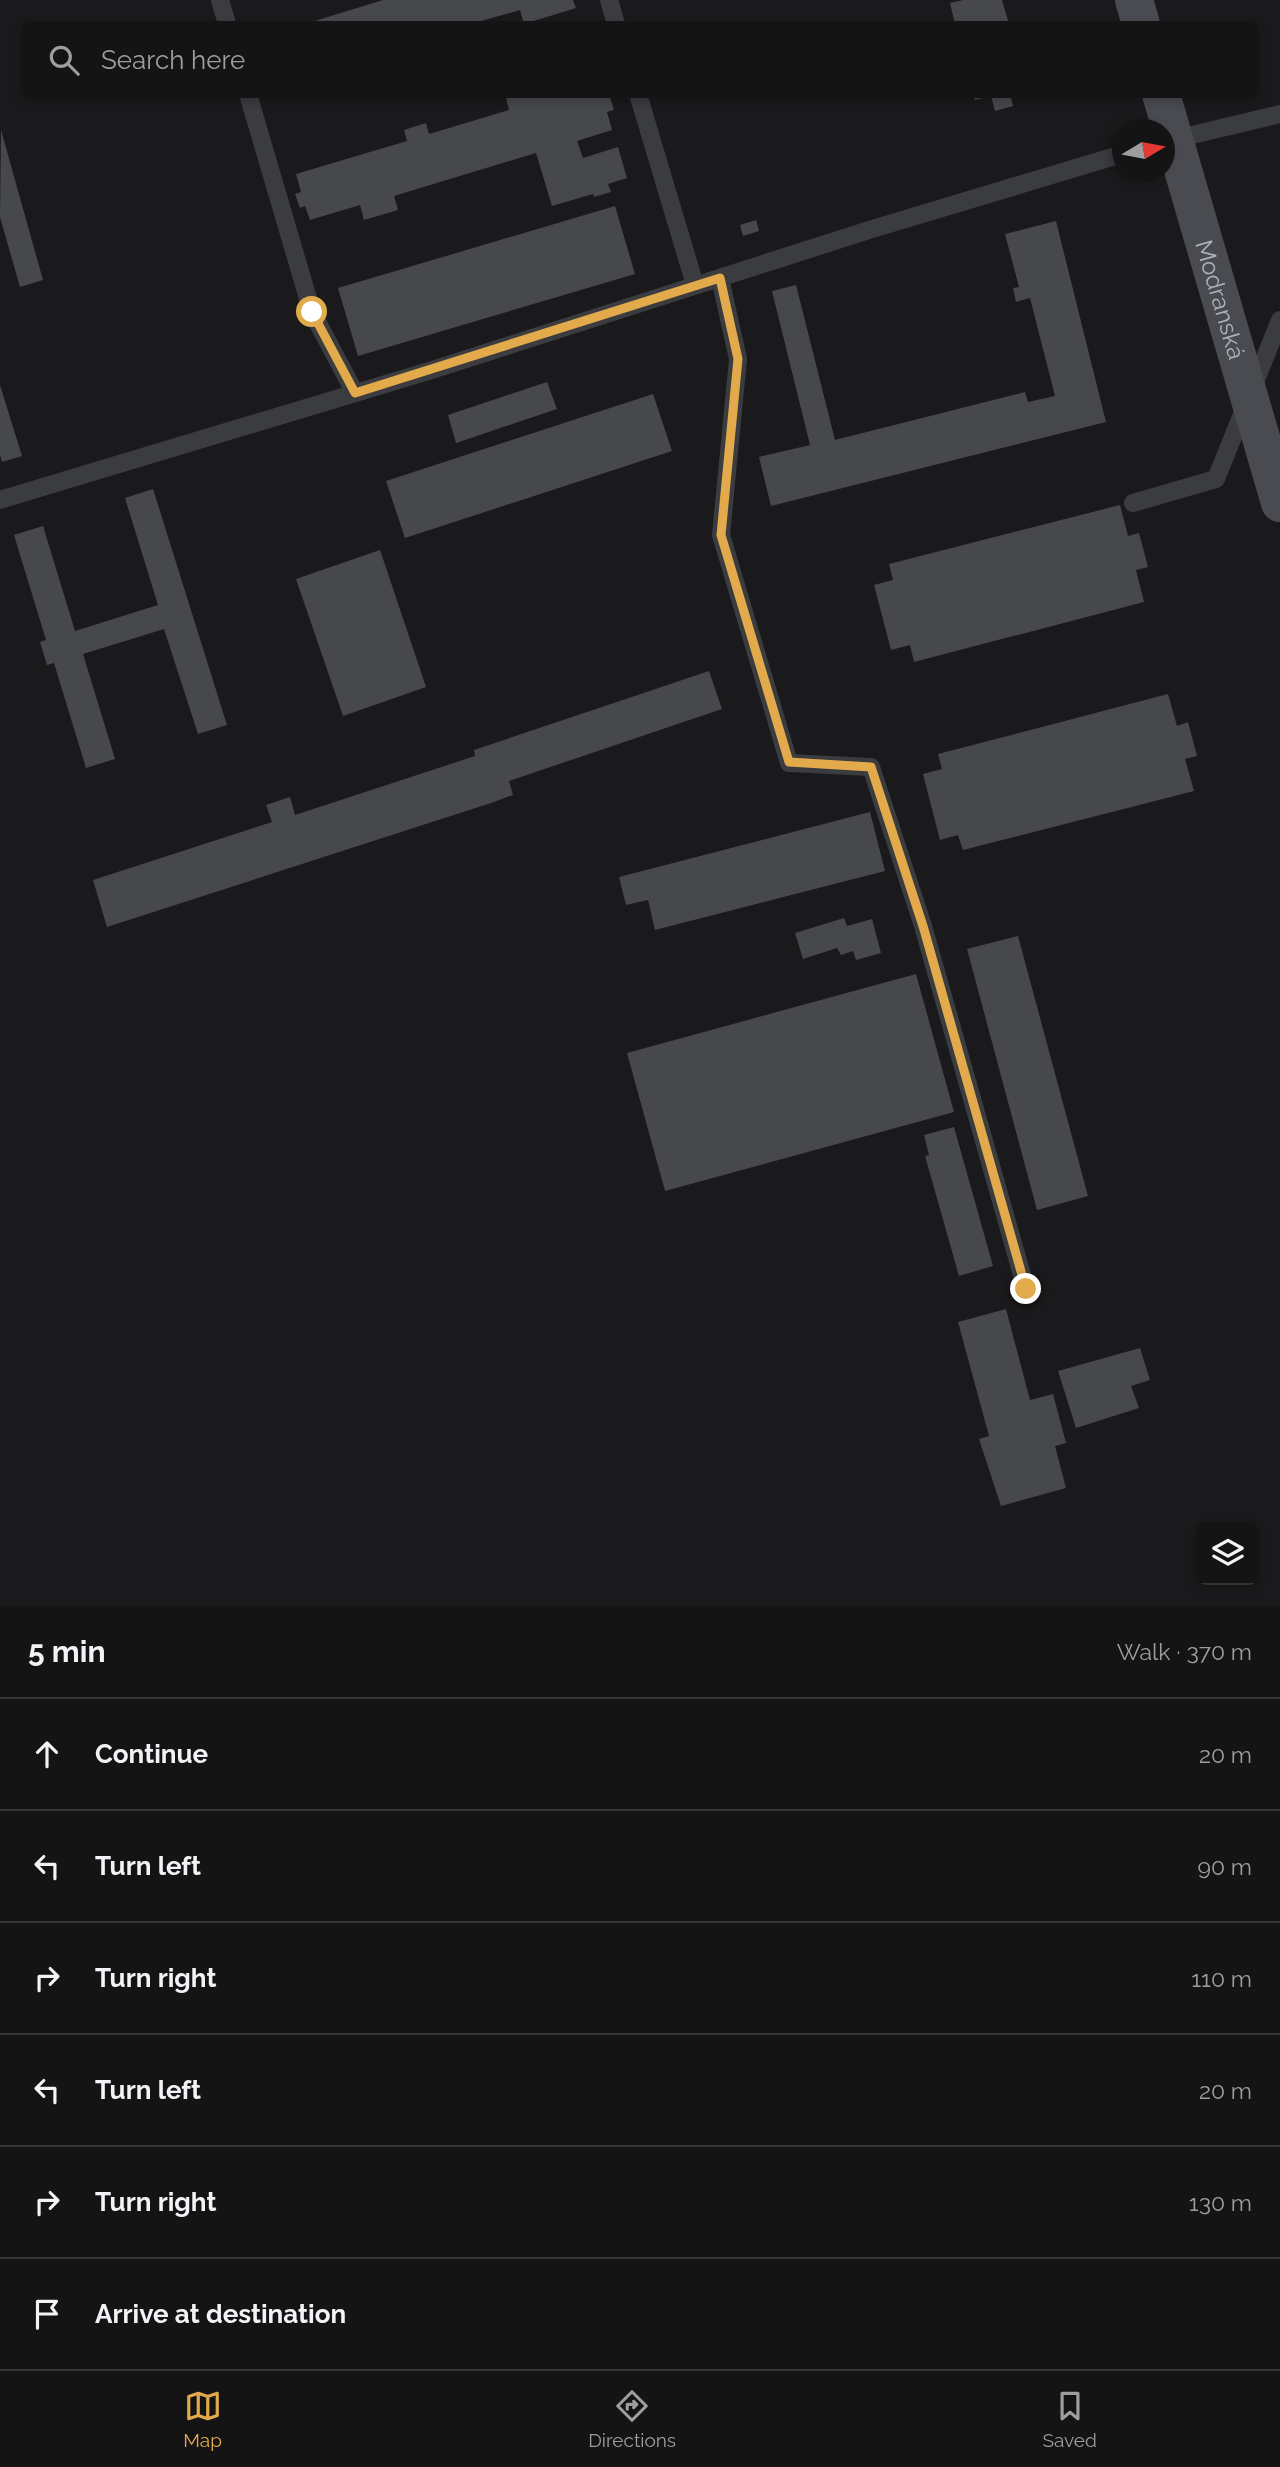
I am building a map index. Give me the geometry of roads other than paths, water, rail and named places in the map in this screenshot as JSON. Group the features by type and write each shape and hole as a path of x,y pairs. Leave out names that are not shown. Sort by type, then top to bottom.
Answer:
{"main road":[{"path":"1134,0 1140,21"},
{"name":"Modranská","path":"1162,98 1165,119"},
{"name":"Modranská","path":"1175,159 1280,503"}],"lane":[{"path":"220,0 227,21"},
{"path":"609,0 616,21"},
{"path":"249,98 312,312 355,393"},
{"path":"639,98 695,285"},
{"path":"1175,139 1280,114"},
{"path":"0,500 355,393 1112,157"},
{"path":"720,278 738,359 721,535 785,749 789,762 871,767 923,926 1026,1289"},
{"path":"1133,503 1216,479 1280,320"}]}
